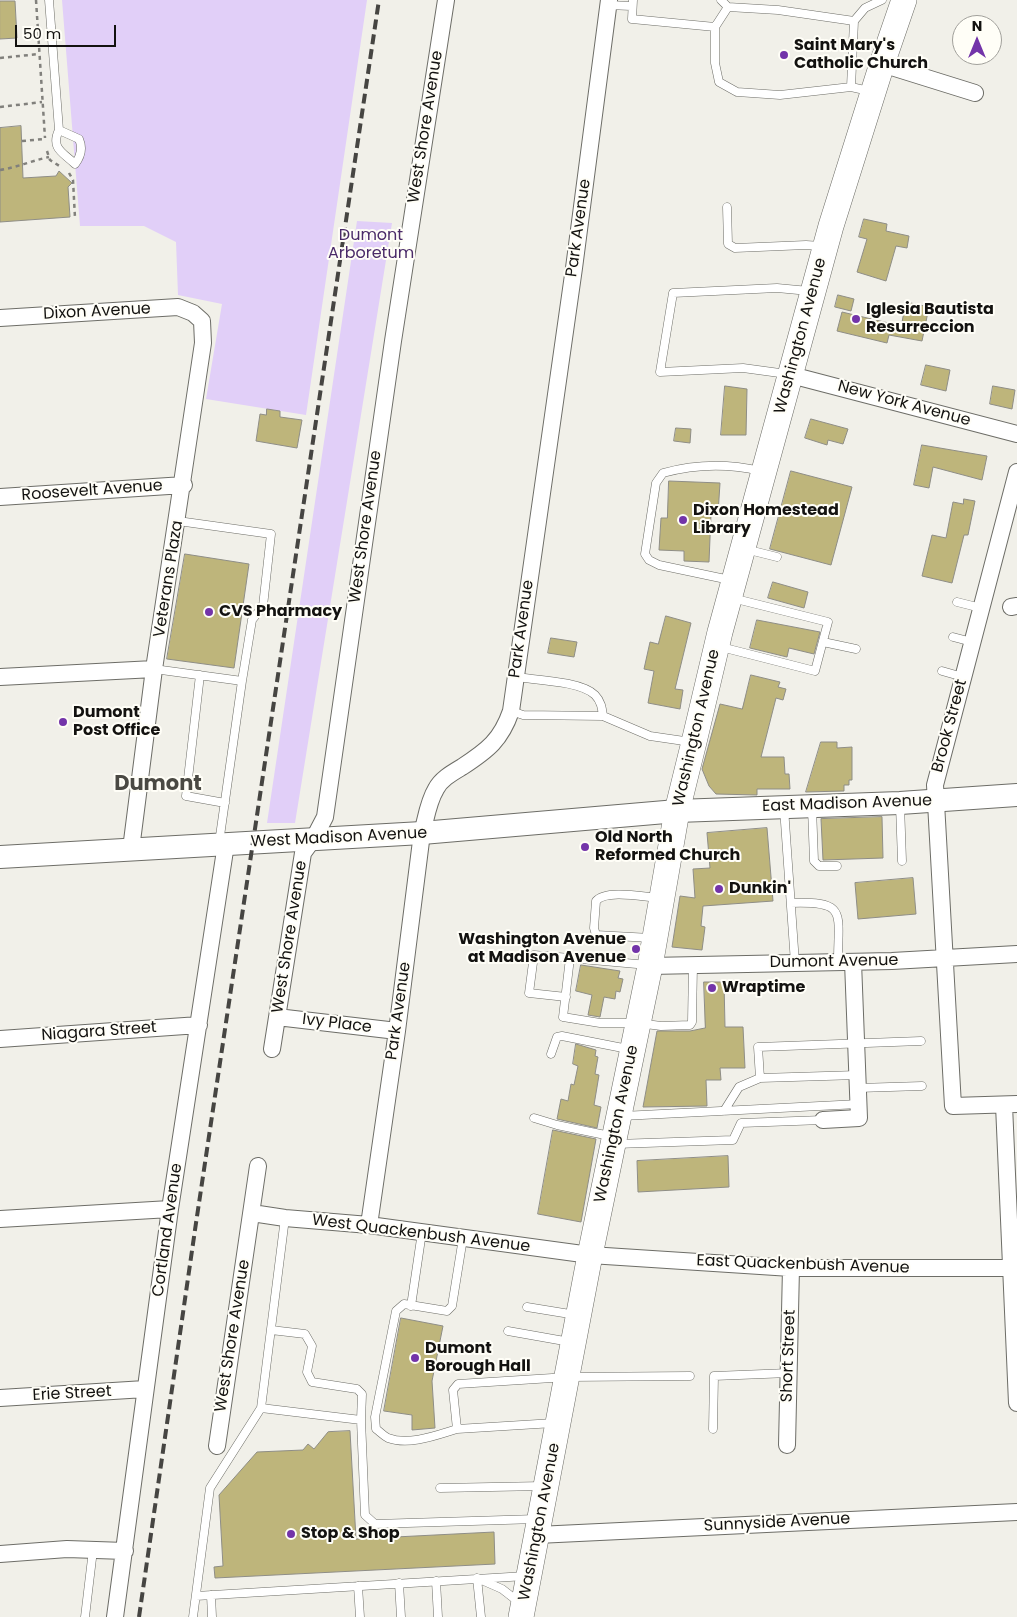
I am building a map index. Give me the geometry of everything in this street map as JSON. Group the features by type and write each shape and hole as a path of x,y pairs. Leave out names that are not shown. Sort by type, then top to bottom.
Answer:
{"main road":[{"name":"Washington Avenue","path":"522,1611 580,1316 590,1255 650,966 677,811 717,645 814,291 862,89 882,64 897,1"},
{"name":"East Madison Avenue","path":"677,811 784,806 900,804 1017,795"},
{"name":"West Madison Avenue","path":"0,858 422,833 677,811"}],"street":[{"name":"West Shore Avenue","path":"272,1049 303,854 314,838 325,816 392,351 446,0"},
{"name":"Park Avenue","path":"369,1224 397,1031 422,833 436,789 446,776 496,742 505,729 511,711 574,268 609,2"},
{"path":"882,64 975,93"},
{"name":"Dixon Avenue","path":"0,318 178,308 193,313"},
{"name":"Veterans Plaza","path":"131,849 154,669 184,485 203,343 202,321 193,313"},
{"name":"New York Avenue","path":"791,375 1017,434"},
{"name":"Brook Street","path":"1010,1105 953,1106 935,785 1017,472"},
{"name":"Roosevelt Avenue","path":"0,497 184,485"},
{"path":"0,677 154,669"},
{"name":"Cortland Avenue","path":"115,1617 170,1210 199,1025 223,844"},
{"name":"Dumont Avenue","path":"650,966 944,959 1017,954"},
{"path":"823,1120 859,1096 856,1044 846,962"},
{"name":"Ivy Place","path":"277,1017 397,1031"},
{"name":"Niagara Street","path":"0,1039 199,1025"},
{"path":"1010,1105 1017,1403"},
{"name":"West Shore Avenue","path":"217,1446 258,1166"},
{"path":"0,1220 170,1210"},
{"name":"West Quackenbush Avenue","path":"252,1213 285,1218 369,1224 590,1255"},
{"name":"East Quackenbush Avenue","path":"590,1255 792,1268 1014,1268"},
{"name":"Short Street","path":"786,1445 792,1268"},
{"name":"Erie Street","path":"0,1398 145,1389"},
{"name":"Sunnyside Avenue","path":"539,1527 1017,1512"},
{"path":"0,1554 94,1549 125,1551"}],"lane":[{"path":"49,0 59,130 56,136 57,150 75,164 80,158 82,146 79,139 59,130"},
{"path":"721,0 728,7 778,10 854,21"},
{"path":"728,7 716,27 715,63 719,82 737,92 780,95 862,89 854,21 865,8 897,1"},
{"path":"609,2 632,3 632,18 716,27"},
{"path":"727,207 728,244 736,248 806,245 825,247"},
{"path":"791,375 743,368 660,372 673,293 777,288 814,291"},
{"path":"717,645 815,671 823,642 828,622 660,565 649,560 645,554 656,483 663,473 713,464 734,465 764,472"},
{"path":"178,521 271,534 264,598 262,606 252,620 242,681 225,803 223,844"},
{"path":"743,548 777,557"},
{"path":"957,602 981,608"},
{"path":"953,637 972,642"},
{"path":"823,642 856,649"},
{"path":"154,669 242,681"},
{"path":"942,671 963,677"},
{"path":"200,675 186,796 225,803"},
{"path":"516,677 584,687 594,694 601,704 603,716"},
{"path":"511,711 523,715 603,716 650,736 694,742"},
{"path":"900,804 902,861"},
{"path":"784,806 795,963"},
{"path":"812,806 814,861 819,866 837,866"},
{"path":"655,938 596,935 594,928 596,901 599,897 610,894 662,898"},
{"path":"791,903 817,902 829,904 833,908 838,915 846,962"},
{"path":"566,997 529,993 534,955 650,966"},
{"path":"570,958 563,1017 600,1023 638,1023 661,1026 691,1024 694,965"},
{"path":"551,1054 557,1037 562,1036 633,1049"},
{"path":"760,1078 758,1047 921,1041"},
{"path":"724,1111 739,1087 760,1078 859,1096"},
{"path":"616,1132 724,1111 859,1096 922,1086"},
{"path":"534,1118 557,1125 616,1132 733,1140 741,1123 823,1120"},
{"path":"193,1617 210,1488 261,1408 285,1218"},
{"path":"411,1306 422,1232"},
{"path":"464,1238 452,1306 447,1311 404,1304 396,1311 375,1417 376,1428 388,1438 409,1440 431,1437 457,1428 559,1423"},
{"path":"527,1307 580,1316"},
{"path":"271,1330 305,1334 312,1346 307,1372 312,1382 357,1389 362,1394 361,1420 366,1516 374,1524 539,1527"},
{"path":"508,1331 575,1342"},
{"path":"713,1429 714,1376 788,1373"},
{"path":"457,1428 453,1390 458,1384 568,1377 690,1376"},
{"path":"261,1408 361,1420"},
{"path":"440,1488 547,1486"},
{"path":"85,1617 94,1549"},
{"path":"196,1596 529,1576"},
{"path":"478,1578 502,1589 522,1611"},
{"path":"478,1578 480,1617"},
{"path":"436,1581 438,1617"},
{"path":"399,1584 401,1617"},
{"path":"358,1586 360,1617"},
{"path":"211,1595 212,1617"}],"path":[{"path":"0,58 39,54"},
{"path":"0,102 0,107 42,102"},
{"path":"22,141 45,139"},
{"path":"0,170 22,167 33,160 49,157"}],"green space":[{"path":"62,0 367,0 306,415 206,399 222,304 178,295 176,242 144,226 80,226"},
{"name":"Dumont Arboretum","path":"357,221 392,223 295,823 267,823"}],"building":[{"path":"0,1 15,1 17,38 0,39"},
{"path":"21,126 23,178 56,176 59,171 72,183 68,187 70,217 0,222 0,128"},
{"path":"864,219 887,224 886,231 909,236 907,248 896,246 886,281 857,272 867,239 859,237"},
{"path":"838,295 854,299 851,311 835,307"},
{"path":"906,302 929,307 922,341 889,335 887,343 837,331 842,312 901,326"},
{"path":"926,365 950,370 946,391 921,385"},
{"path":"725,386 747,389 746,435 721,435"},
{"path":"993,386 1015,390 1012,409 990,404"},
{"path":"267,409 280,411 280,417 302,420 297,448 256,441 260,414 266,415"},
{"path":"811,419 848,429 843,444 828,440 827,445 805,438"},
{"path":"676,428 691,429 690,443 674,441"},
{"path":"922,445 987,456 982,480 933,467 929,488 914,485"},
{"path":"791,471 852,487 831,565 770,549"},
{"name":"Dixon Homestead Library","path":"669,481 720,483 718,514 711,514 709,562 684,561 684,551 659,550 661,518 667,518"},
{"path":"964,499 975,501 968,535 964,535 952,583 922,576 932,535 946,538 953,502 963,504"},
{"name":"CVS Pharmacy","path":"185,554 249,564 234,668 167,659"},
{"path":"773,582 808,592 804,608 768,598"},
{"path":"666,616 691,623 675,689 683,690 680,709 648,703 654,671 644,669 650,642 658,644"},
{"path":"757,620 820,632 814,654 789,648 787,657 750,648"},
{"path":"551,638 577,642 574,657 548,653"},
{"path":"751,675 780,682 778,687 786,689 783,700 776,698 761,757 784,757 785,774 789,774 790,789 757,789 757,795 716,794 709,786 702,769 720,704 742,709"},
{"path":"821,742 837,742 837,748 852,747 852,780 849,780 849,785 844,785 844,791 806,792"},
{"path":"882,817 883,858 823,860 821,819"},
{"path":"767,828 773,901 703,906 701,926 705,927 702,950 672,947 680,896 695,898 693,869 710,868 707,833"},
{"path":"913,878 916,914 858,919 855,883"},
{"path":"581,965 620,971 618,978 623,979 620,992 616,991 615,999 604,997 600,1017 588,1015 592,995 576,991"},
{"path":"704,982 724,982 725,1027 743,1027 745,1068 720,1068 721,1080 706,1080 707,1106 643,1107 657,1031 690,1031 705,1028"},
{"path":"576,1044 596,1050 595,1056 598,1057 595,1074 599,1075 594,1105 601,1107 597,1128 557,1119 561,1099 568,1101 571,1084 574,1085 578,1066 573,1064"},
{"path":"553,1130 596,1139 581,1222 538,1214"},
{"path":"728,1156 729,1187 638,1192 637,1161"},
{"name":"Dumont Borough Hall","path":"401,1318 443,1326 432,1381 435,1428 412,1430 412,1415 384,1411"},
{"path":"350,1431 356,1539 494,1532 495,1564 215,1578 214,1567 223,1566 219,1495 257,1452 303,1450 308,1444 314,1449 328,1432"}],"railway":[{"path":"139,1617 379,0"}],"place":[{"name":"Saint Mary's Catholic Church","path":"784,55"},
{"name":"Iglesia Bautista Resurreccion","path":"856,319"},
{"name":"Dixon Homestead Library","path":"683,520"},
{"name":"CVS Pharmacy","path":"209,612"},
{"name":"Dumont Post Office","path":"63,722"},
{"name":"Old North Reformed Church","path":"585,847"},
{"name":"Dunkin'","path":"719,889"},
{"name":"Washington Avenue at Madison Avenue","path":"636,949"},
{"name":"Wraptime","path":"712,988"},
{"name":"Dumont Borough Hall","path":"415,1358"},
{"name":"Stop & Shop","path":"291,1534"}],"district":[{"name":"Dumont","path":"158,785"}]}
